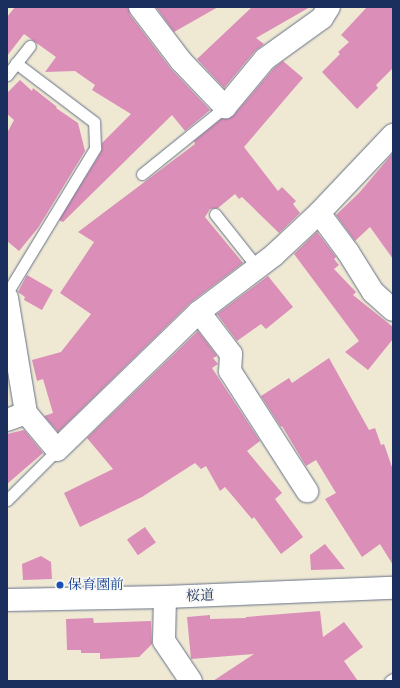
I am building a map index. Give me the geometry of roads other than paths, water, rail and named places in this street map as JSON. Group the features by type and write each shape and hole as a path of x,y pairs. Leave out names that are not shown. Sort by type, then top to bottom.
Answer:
{"street":[{"path":"140,7 181,61 225,107 265,59 322,18 329,7"},
{"path":"7,298 17,416 57,450 199,312 274,255 319,213 393,135"},
{"path":"319,213 348,252 373,292 393,310"},
{"path":"199,312 231,354 230,371 307,491"},
{"name":"桜道","path":"7,600 165,597 393,588"},
{"path":"165,597 164,641 191,681"}],"lane":[{"path":"7,75 30,46"},
{"path":"7,293 95,148 94,122 16,63"},
{"path":"142,174 225,107"},
{"path":"215,214 257,267"},
{"path":"7,500 57,450"}],"place":[{"name":"保育園前","path":"60,585"}]}
